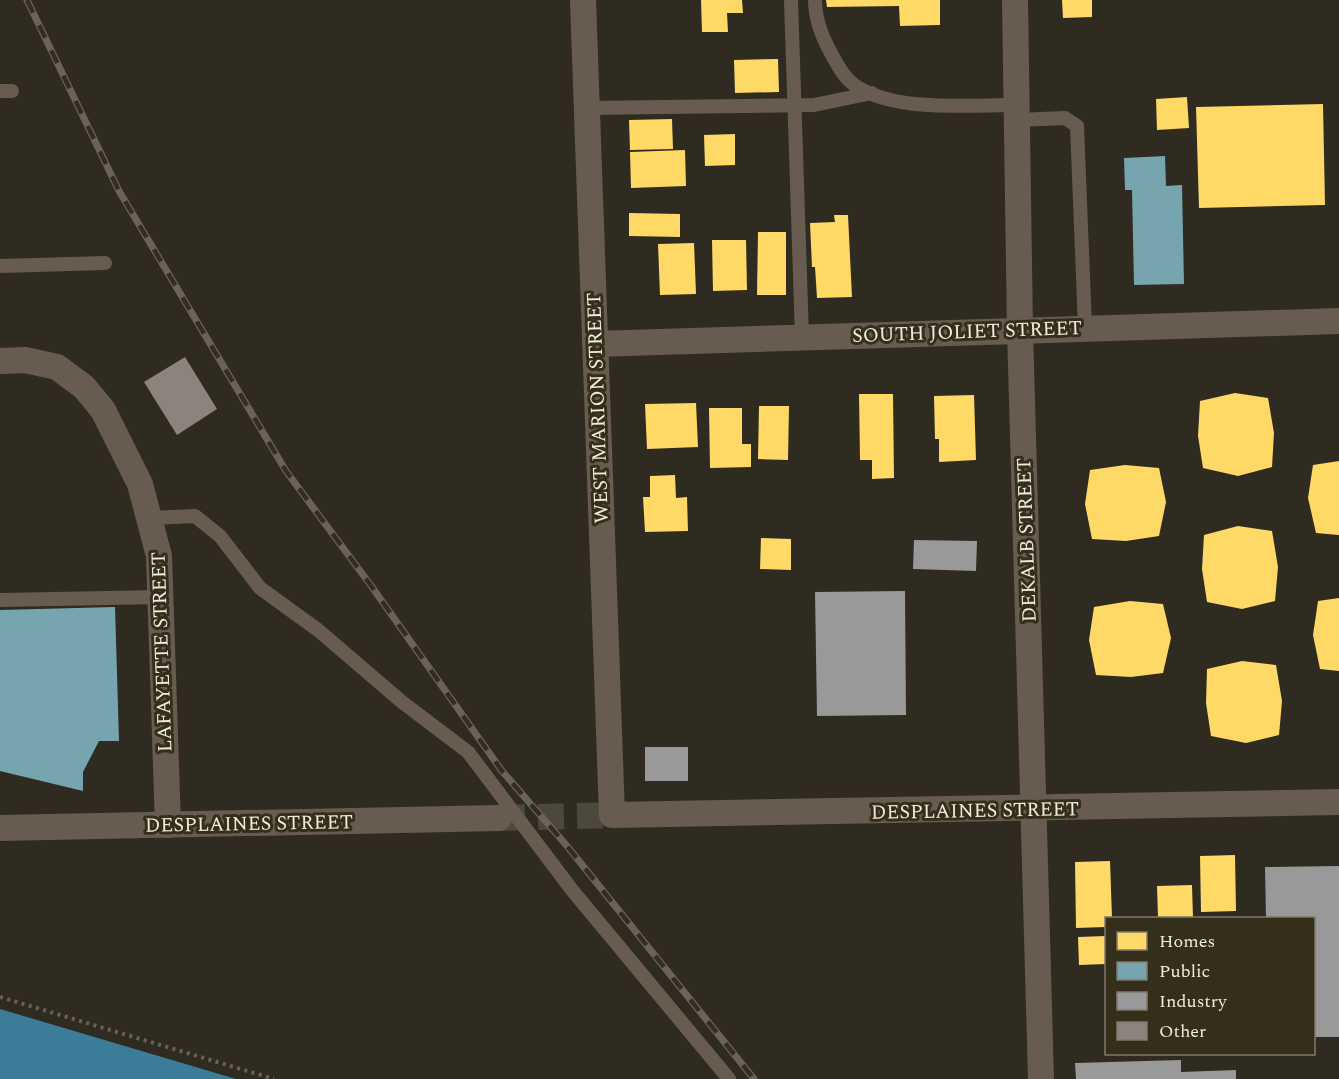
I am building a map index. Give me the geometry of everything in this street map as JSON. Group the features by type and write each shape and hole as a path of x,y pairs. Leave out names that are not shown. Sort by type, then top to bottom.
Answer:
{"street":[{"name":"WEST MARION STREET","path":"583,0 612,815"},
{"name":"DEKALB STREET","path":"1015,0 1020,329 1041,1079"},
{"name":"SOUTH JOLIET STREET","path":"595,344 1084,327 1339,321"},
{"name":"LAFAYETTE STREET","path":"0,361 25,360 57,367 84,387 103,410 140,484 151,518 159,556 168,825"},
{"name":"DESPLAINES STREET","path":"612,815 1033,810 1339,802"},
{"name":"DESPLAINES STREET","path":"0,828 499,818"}],"lane":[{"path":"790,0 801,337"},
{"path":"815,0 821,30 841,71 858,88 890,100 1065,117 1077,126 1084,327"},
{"path":"586,108 814,105 873,93"},
{"path":"0,266 105,263"},
{"path":"151,518 195,516 220,536 260,588 318,630 402,702 468,752 572,890 729,1079"},
{"path":"0,600 161,597"}],"path":[{"path":"0,997 274,1079"}],"water":[{"path":"0,1009 236,1079 0,1079"}],"building: Homes":[{"path":"701,0 742,0 743,13 727,13 728,32 702,32"},
{"path":"826,0 940,0 940,25 900,26 899,6 827,7"},
{"path":"1062,0 1092,0 1092,17 1063,18"},
{"path":"778,59 779,92 735,93 734,60"},
{"path":"1187,97 1189,128 1157,130 1156,99"},
{"path":"1323,104 1325,205 1199,208 1196,107"},
{"path":"672,119 673,149 630,150 629,120"},
{"path":"735,134 735,165 705,166 704,135"},
{"path":"685,150 686,186 631,188 630,152"},
{"path":"629,213 680,214 680,237 629,236"},
{"path":"834,215 848,215 852,297 817,298 815,267 812,267 810,223 835,222"},
{"path":"758,232 786,232 786,295 757,295"},
{"path":"712,240 746,240 747,290 713,291"},
{"path":"694,243 696,294 660,295 658,244"},
{"path":"1235,393 1268,398 1274,433 1272,467 1238,476 1203,468 1198,436 1200,401"},
{"path":"859,394 893,394 894,478 872,479 872,460 860,460"},
{"path":"974,395 976,460 939,462 939,439 935,439 934,396"},
{"path":"696,403 698,447 647,449 645,404"},
{"path":"759,406 789,406 788,460 758,459"},
{"path":"709,408 742,408 742,444 751,444 751,467 710,468"},
{"path":"1339,461 1339,535 1316,533 1308,498 1313,465"},
{"path":"1125,465 1159,468 1166,502 1159,536 1126,541 1092,539 1085,504 1090,470"},
{"path":"675,475 676,498 687,497 688,531 645,532 643,497 650,497 650,476"},
{"path":"1238,526 1272,531 1278,567 1275,601 1242,609 1207,602 1202,569 1204,535"},
{"path":"761,538 791,539 791,570 760,569"},
{"path":"1339,598 1339,671 1320,669 1313,635 1318,601"},
{"path":"1130,601 1163,604 1171,638 1163,673 1131,677 1096,675 1089,640 1094,607"},
{"path":"1242,661 1276,665 1282,701 1279,735 1246,743 1211,736 1206,703 1207,669"},
{"path":"1235,855 1236,911 1201,912 1200,856"},
{"path":"1110,861 1112,917 1105,917 1105,927 1076,928 1075,862"},
{"path":"1192,885 1193,917 1158,917 1157,886"},
{"path":"1105,936 1105,964 1079,965 1078,937"}],"building: Public":[{"path":"1165,156 1166,186 1182,185 1184,284 1134,285 1132,190 1125,190 1124,158"},
{"path":"115,607 119,741 99,741 83,772 83,791 0,771 0,610"}],"building: Industry":[{"path":"914,540 977,541 976,571 913,569"},
{"path":"905,591 906,715 817,716 815,592"},
{"path":"645,747 688,747 688,781 645,781"},
{"path":"1339,866 1339,1037 1315,1037 1315,917 1266,917 1265,867"},
{"path":"1181,1060 1181,1072 1236,1070 1236,1079 1076,1079 1075,1063"}],"building: Other":[{"path":"185,357 217,409 177,435 144,382"}],"tunnel":[{"path":"499,818 612,815"}],"railway":[{"path":"27,0 119,191 286,471 372,587 502,771 567,846 754,1079"}]}
